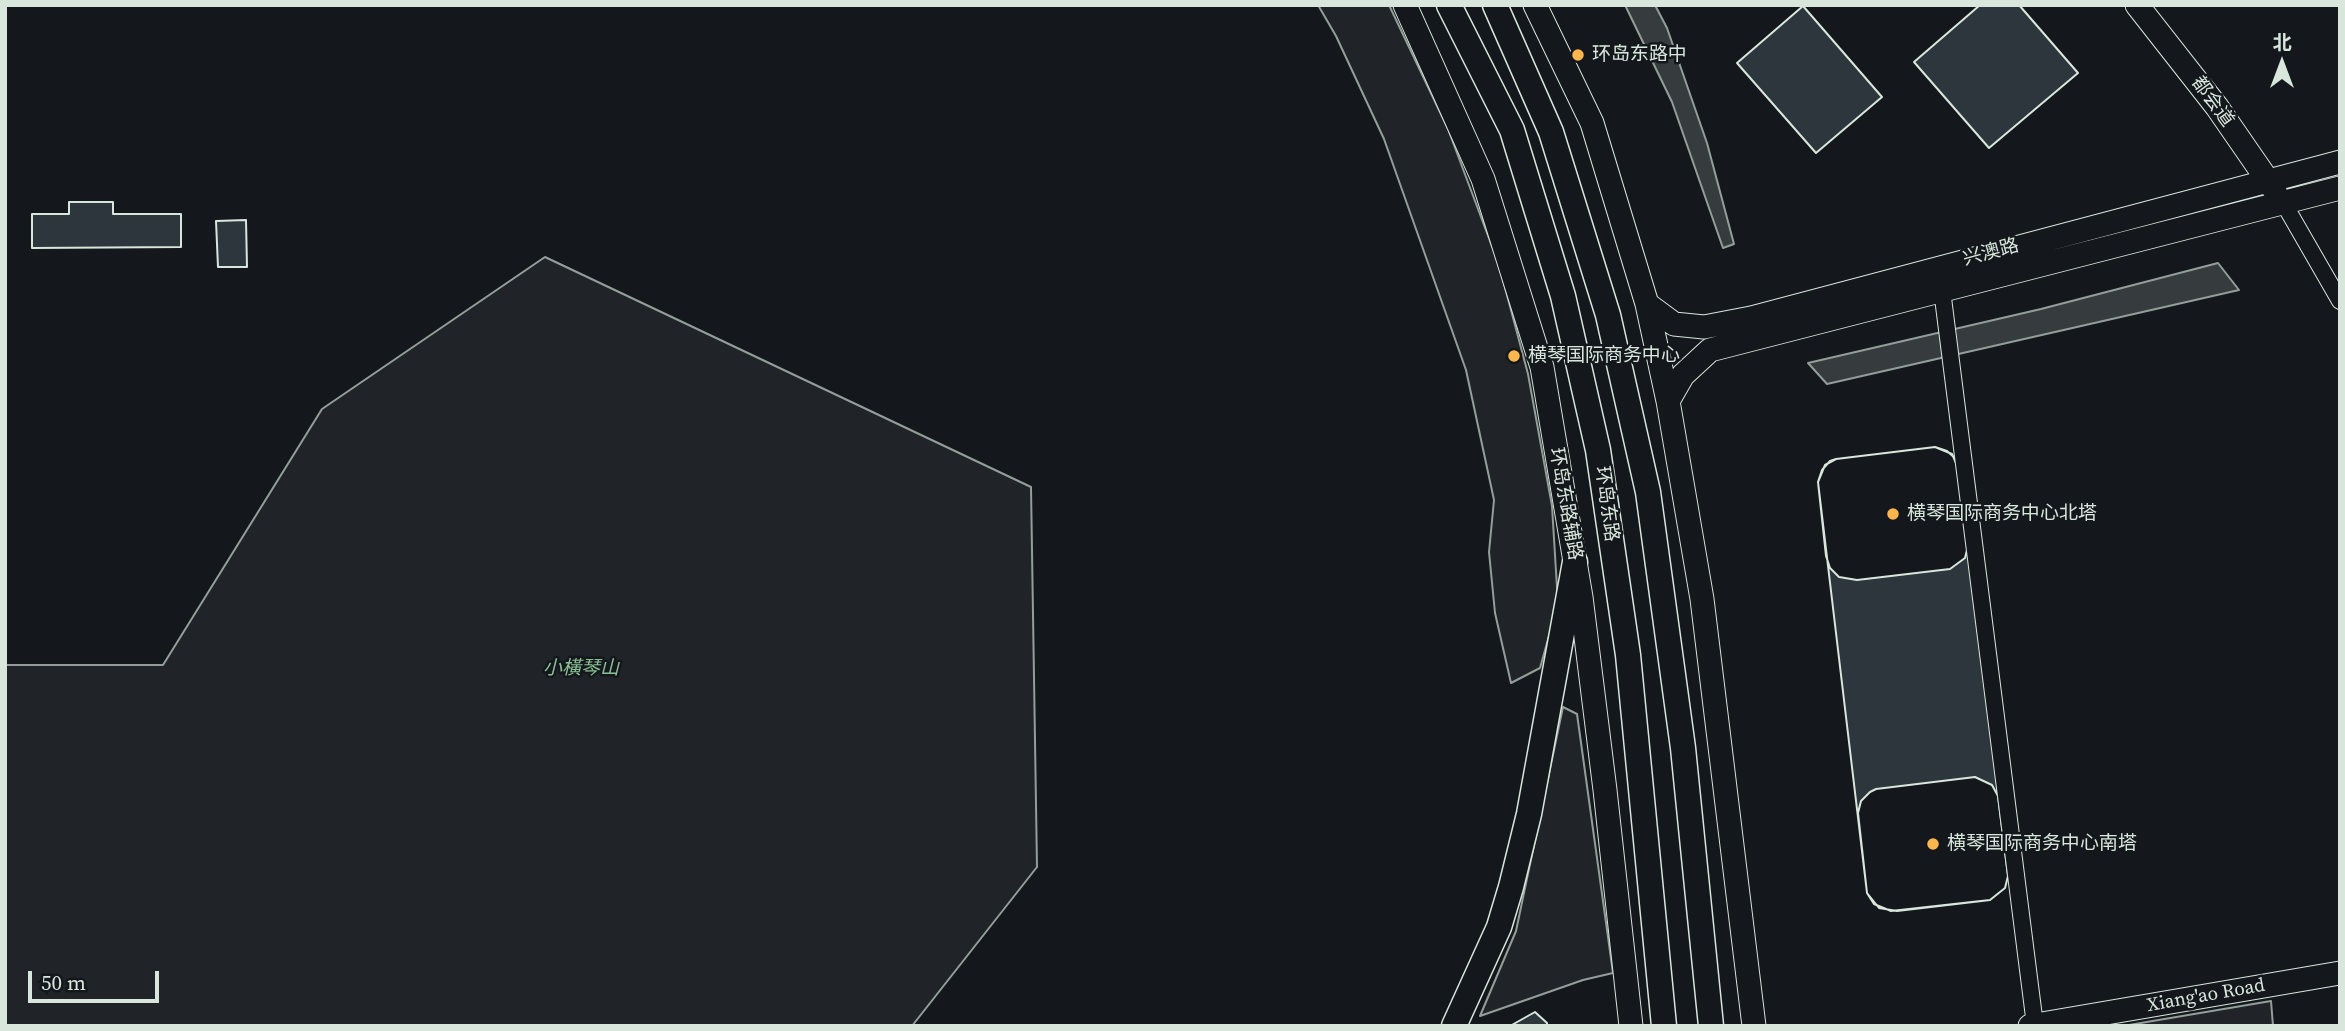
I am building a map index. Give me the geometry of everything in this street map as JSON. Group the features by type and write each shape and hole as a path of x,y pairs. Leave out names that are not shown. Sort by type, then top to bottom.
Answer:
{"main road":[{"name":"环岛东路辅路","path":"1405,5 1483,179 1542,367 1574,562 1605,790 1631,1026"},
{"name":"环岛东路","path":"1449,5 1512,130 1563,296 1598,450 1628,655 1664,1026"},
{"path":"1495,5 1550,132 1608,315 1648,492 1683,748 1711,1026"},
{"path":"1535,5 1592,123 1647,304 1668,401 1702,599 1758,1020"},
{"name":"都会道","path":"2137,5 2217,107 2283,202"},
{"name":"兴澳路","path":"1647,304 1674,324 1704,327 1751,318 2340,162"},
{"name":"兴澳路","path":"1668,401 1683,375 1710,350 2340,188"},
{"path":"1454,1026 1499,927 1511,887 1529,814 1574,562"},
{"name":"Xiang'ao Road","path":"2032,1025 2340,973"},
{"path":"1652,1026 1660,986"}],"street":[{"path":"2283,202 2340,300"},
{"path":"1942,290 2032,1025"}],"green space":[{"path":"1318,5 1389,5 1448,129 1499,265 1528,374 1552,506 1558,604 1540,668 1511,683 1495,613 1489,552 1494,500 1466,370 1384,139 1336,36"},
{"name":"小橫琴山","path":"545,257 1031,487 1037,867 912,1026 5,1026 5,665 163,665 322,409"},
{"path":"1563,707 1577,714 1613,973 1583,980 1480,1016 1516,931"},
{"path":"2271,1001 2273,1026 2123,1026"}],"shaded area":[{"path":"1625,5 1655,5 1667,28 1707,143 1734,244 1723,248 1672,102"},
{"path":"2218,263 2239,290 1827,384 1808,363 2041,309"}],"building":[{"path":"1980,5 2019,5 2078,73 1989,148 1914,62"},
{"path":"1803,6 1882,97 1816,153 1737,63"},
{"path":"69,202 113,202 113,214 181,214 181,247 32,248 32,214 69,214"},
{"path":"246,220 247,267 218,267 216,221"},
{"path":"1935,447 1952,454 1960,472 2008,876 2005,888 1990,900 1891,911 1874,904 1867,893 1818,482 1825,465 1836,459"},
{"name":"横琴国际商务中心北塔","path":"1935,447 1947,451 1956,459 1968,546 1965,558 1950,569 1857,580 1839,577 1830,568 1826,556 1818,482 1822,470 1830,461 1836,459"},
{"name":"横琴国际商务中心南塔","path":"1975,777 1992,785 1998,796 2008,876 2005,888 1990,900 1897,911 1879,908 1867,893 1858,813 1861,801 1876,789"},
{"path":"1535,1012 1547,1026 1510,1026"}],"place":[{"name":"环岛东路中","path":"1578,55"},
{"name":"横琴国际商务中心","path":"1514,356"},
{"name":"横琴国际商务中心北塔","path":"1893,514"},
{"name":"横琴国际商务中心南塔","path":"1933,844"}]}
